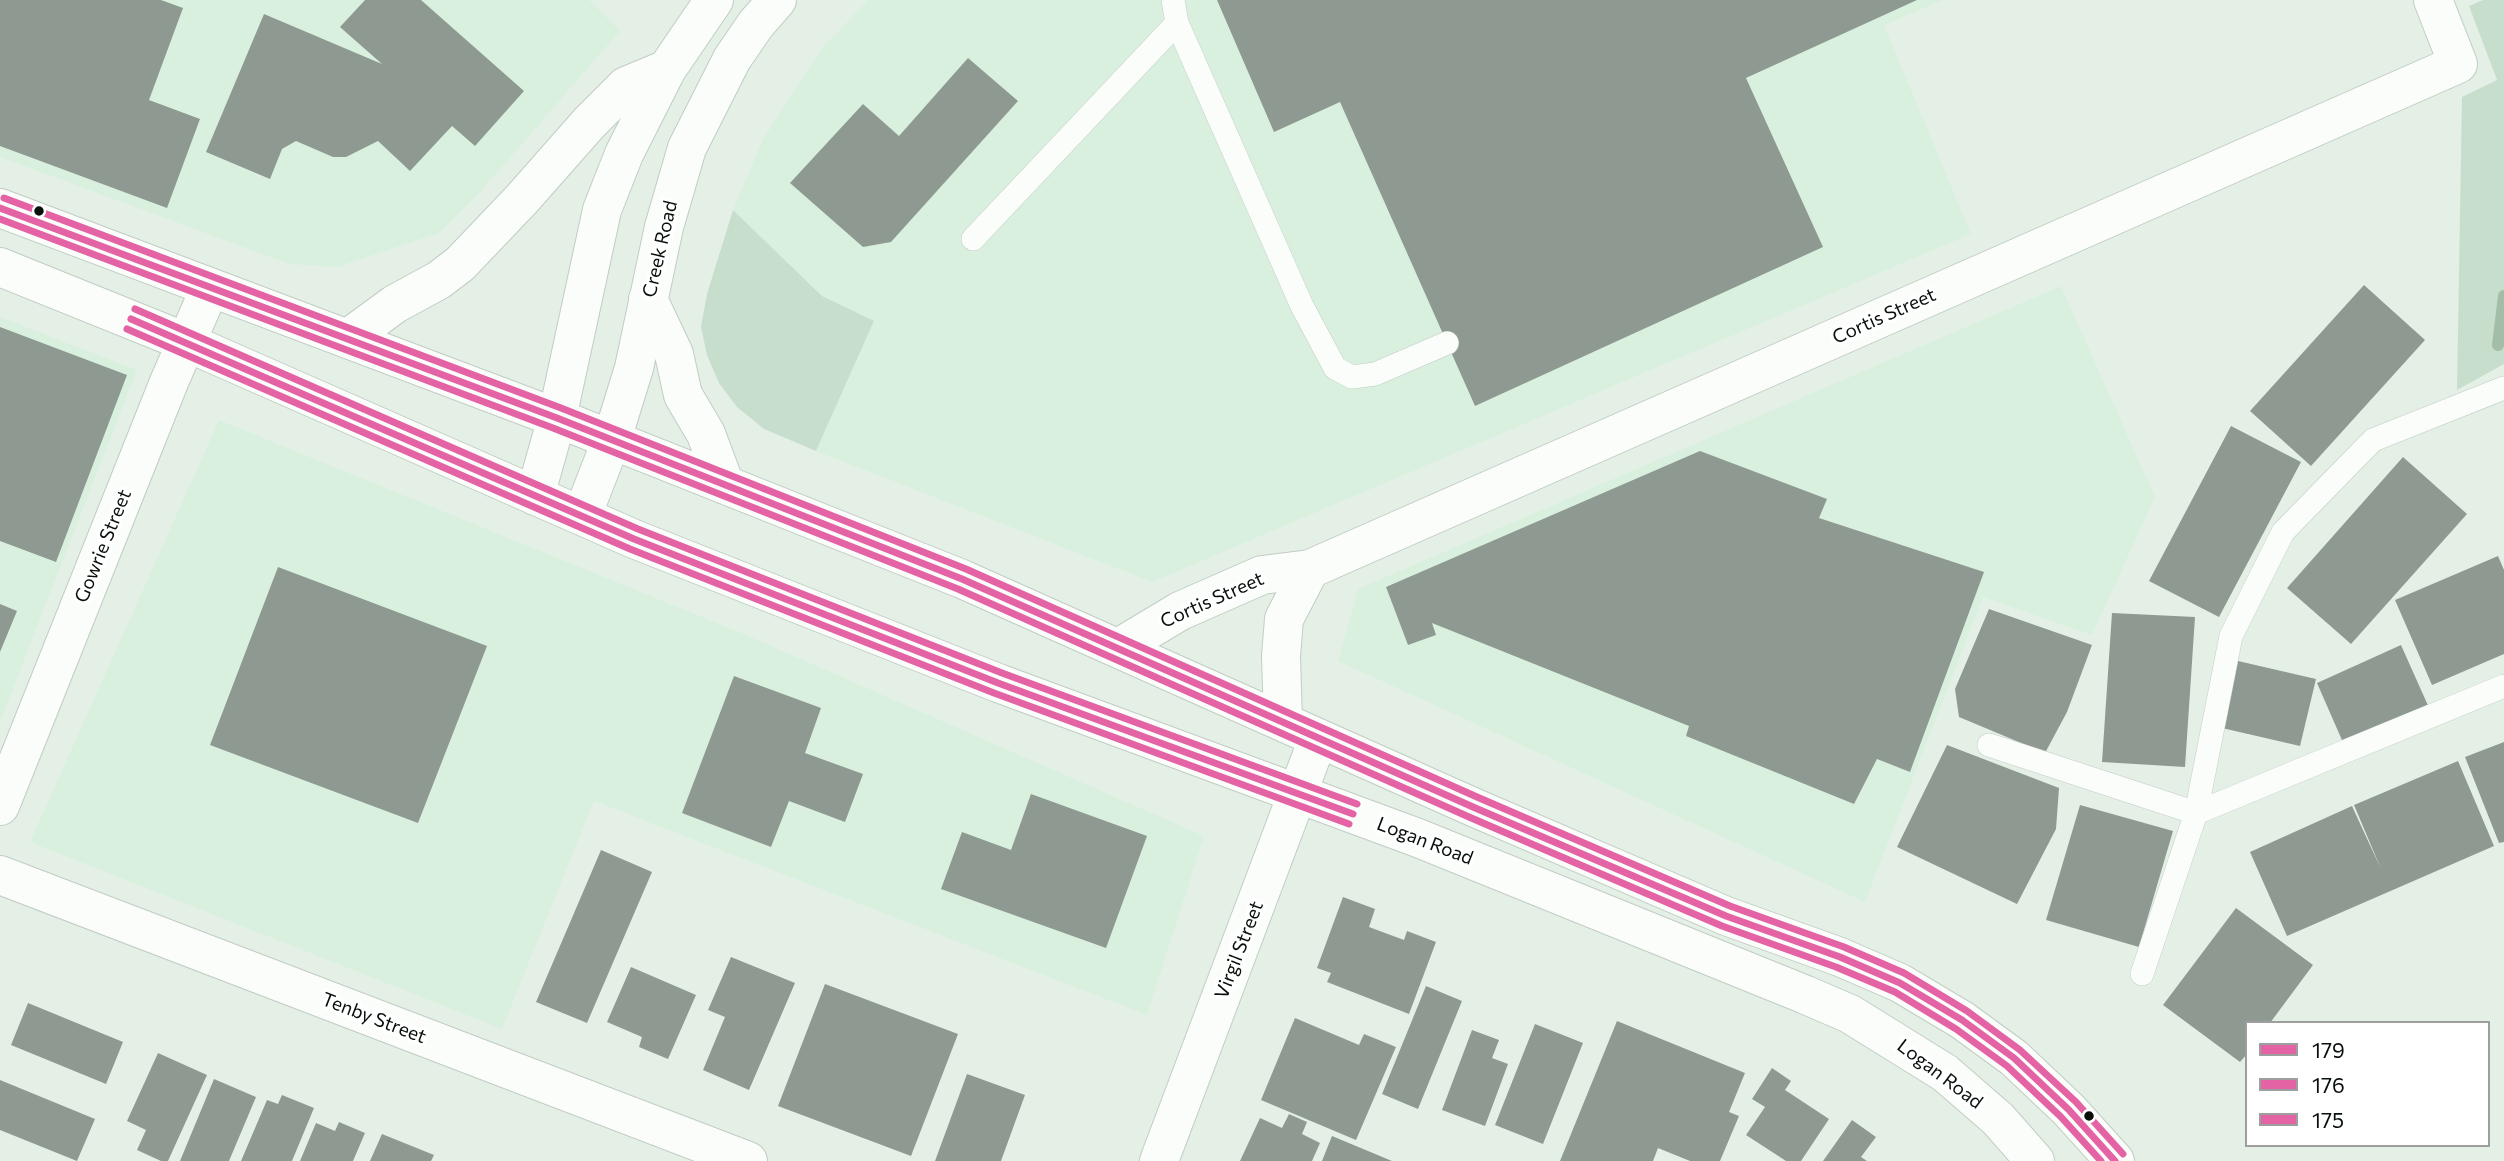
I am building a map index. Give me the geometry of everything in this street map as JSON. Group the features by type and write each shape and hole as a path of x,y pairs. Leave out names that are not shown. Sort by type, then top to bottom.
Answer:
{"main road":[{"path":"535,496 557,418 602,210 624,154 667,69 714,0"},
{"name":"Creek Road","path":"582,516 612,439 634,368 664,227 687,148 732,60 756,24 777,0"},
{"name":"Cortis Street","path":"1120,648 1180,611 1262,575 1310,569 2458,64 2433,0"},
{"path":"347,339 460,264 626,86 667,69"},
{"path":"0,208 612,439 962,579 1318,739 1726,916 1840,957 1900,983 1962,1020 2014,1058 2069,1110 2115,1161"},
{"name":"Logan Road","path":"0,267 186,342 634,540 998,683 1418,838 1850,1014 1945,1073 1998,1119 2035,1161"},
{"name":"Gowrie Street","path":"0,806 210,288"},
{"path":"648,299 674,354 683,395 706,434 725,485"},
{"path":"1283,721 1281,646 1284,619 1310,569"},
{"name":"Virgil Street","path":"1159,1161 1318,739"},
{"name":"Tenby Street","path":"0,875 748,1161"}],"lane":[{"path":"1173,0 1177,23 1301,306 1335,368 1352,377 1375,374 1447,343"},
{"path":"973,239 1177,23"},
{"path":"2142,974 2196,813 2231,636 2283,532 2373,440 2504,388"},
{"path":"1989,744 2196,813 2504,686"}],"shaded area":[{"path":"0,0 589,0 620,31 481,191 439,233 337,267 289,264 0,157"},
{"path":"868,0 1943,0 1884,25 1971,234 1152,582 816,451 874,322 822,296 733,210 762,141 796,88 825,45"},
{"path":"2483,0 2504,0 2504,364 2457,390 2462,97 2497,80 2469,6"},
{"path":"733,210 822,296 874,321 816,451 764,429 737,407 719,383 707,355 701,327 707,294"},
{"path":"2061,286 2155,497 2092,635 1983,597 1865,902 1338,661 1358,589"},
{"path":"0,317 137,370 0,722"},
{"path":"219,420 744,634 1204,836 1147,1015 594,801 502,1029 30,842"}],"building":[{"path":"0,0 161,0 183,8 149,100 200,119 167,208 0,146"},
{"path":"365,0 421,0 524,91 475,146 452,126 410,171 378,141 346,157 333,157 296,141 282,149 270,179 206,152 264,14 382,64 340,27"},
{"path":"1217,0 1917,0 1746,78 1823,247 1475,406 1340,102 1274,132"},
{"path":"968,58 1018,101 891,242 863,247 790,183 863,104 899,136"},
{"path":"2364,285 2425,340 2311,466 2250,411"},
{"path":"0,327 127,375 56,562 0,541"},
{"path":"2231,426 2301,462 2219,617 2149,581"},
{"path":"1700,451 1827,499 1819,518 1984,572 1910,772 1877,759 1854,804 1686,736 1689,726 1432,623 1436,635 1408,645 1386,587"},
{"path":"2403,457 2467,514 2351,644 2287,588"},
{"path":"2498,556 2504,570 2504,654 2432,685 2395,600"},
{"path":"278,567 487,646 418,823 210,745"},
{"path":"0,604 17,611 0,652"},
{"path":"1989,609 2092,645 2067,712 2045,753 1959,717 1955,689"},
{"path":"2112,613 2195,617 2185,767 2102,762"},
{"path":"2401,645 2430,710 2345,747 2317,683"},
{"path":"2238,661 2316,679 2300,746 2222,728"},
{"path":"734,676 821,708 805,753 863,774 845,822 789,801 771,847 682,813"},
{"path":"2504,742 2504,842 2499,843 2465,757"},
{"path":"1947,745 2059,788 2056,829 2017,904 1897,847"},
{"path":"2458,761 2494,846 2287,936 2250,852 2352,806 2381,869 2354,805"},
{"path":"1031,794 1147,836 1106,948 941,889 962,832 1011,850"},
{"path":"2080,805 2173,831 2139,947 2046,920"},
{"path":"601,850 652,872 587,1023 536,1002"},
{"path":"1343,897 1375,909 1369,927 1404,940 1407,931 1436,942 1409,1014 1327,982 1331,973 1317,968"},
{"path":"2236,908 2313,965 2271,1021 2245,1021 2245,1056 2240,1062 2163,1005"},
{"path":"731,957 795,983 749,1090 703,1070 725,1017 708,1010"},
{"path":"631,967 696,995 668,1059 639,1047 642,1037 607,1022"},
{"path":"825,984 958,1034 911,1156 778,1106"},
{"path":"1426,986 1462,1001 1418,1109 1382,1094"},
{"path":"28,1003 123,1042 106,1084 11,1045"},
{"path":"1295,1018 1359,1045 1364,1034 1396,1047 1356,1140 1261,1100"},
{"path":"1617,1021 1745,1073 1729,1112 1739,1116 1720,1161 1690,1161 1658,1148 1653,1161 1560,1161"},
{"path":"1535,1024 1583,1043 1543,1144 1495,1125"},
{"path":"1472,1030 1499,1040 1492,1058 1508,1064 1485,1126 1442,1110"},
{"path":"158,1053 207,1075 168,1161 161,1161 137,1150 146,1130 127,1121"},
{"path":"1772,1068 1791,1081 1785,1090 1829,1119 1801,1161 1786,1161 1746,1135 1765,1107 1752,1099"},
{"path":"967,1074 1025,1095 1001,1161 935,1161"},
{"path":"214,1079 256,1097 229,1161 180,1161"},
{"path":"0,1080 95,1119 77,1161 0,1130"},
{"path":"282,1095 314,1108 292,1161 241,1161 267,1100 278,1104"},
{"path":"1289,1114 1307,1122 1302,1134 1320,1143 1312,1161 1240,1161 1260,1118 1282,1128"},
{"path":"1852,1120 1876,1137 1861,1157 1867,1161 1823,1161"},
{"path":"339,1122 365,1133 353,1161 300,1161 316,1123 335,1131"},
{"path":"382,1134 434,1155 431,1161 370,1161"},
{"path":"1332,1136 1392,1161 1322,1161"}],"waterway":[{"path":"2498,345 2504,296"}],"transit line":[{"name":"175","path":"4,198 561,408 966,569 1477,797 1730,906 1844,947 1904,973 1967,1011 2020,1050 2076,1102 2123,1154"},
{"name":"179","path":"0,208 557,418 962,579 1473,807 1726,916 1840,957 1900,983 1962,1020 2014,1058 2069,1110 2115,1161"},
{"name":"176","path":"0,219 553,428 958,589 1469,817 1722,926 1836,967 1895,992 1956,1029 2007,1066 2061,1117 2101,1161"},
{"name":"175","path":"135,309 638,529 1002,673 1357,804"},
{"name":"179","path":"131,319 634,539 998,683 1353,814"},
{"name":"176","path":"127,329 630,549 994,693 1349,824"}]}
